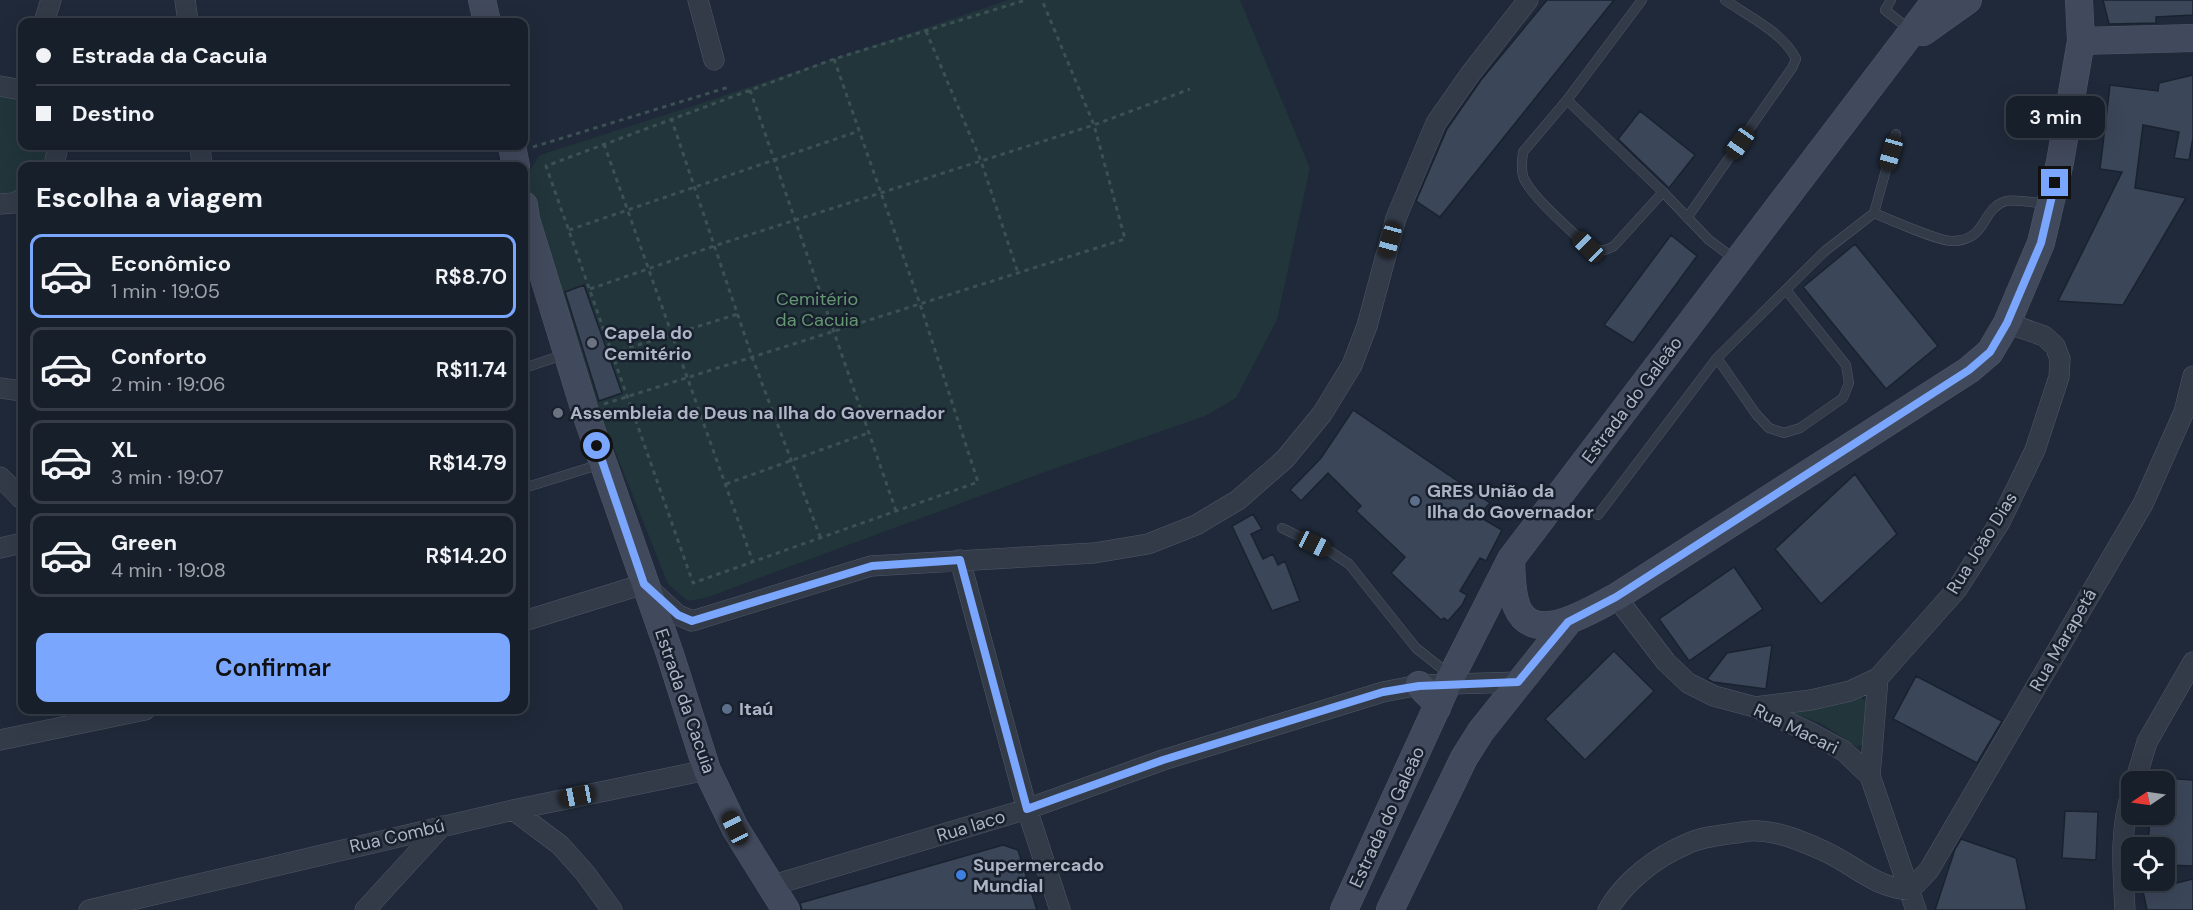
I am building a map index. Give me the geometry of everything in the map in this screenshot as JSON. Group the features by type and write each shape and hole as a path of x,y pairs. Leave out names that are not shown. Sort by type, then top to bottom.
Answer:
{"main road":[{"path":"482,0 486,18"},
{"name":"Estrada do Galeão","path":"1344,910 1445,689 1511,559 1936,0"},
{"path":"1907,39 1968,0"},
{"path":"1511,559 1513,594 1517,609 1526,619 1540,625 1568,622 1616,597 1969,370 1990,352 2007,323 2041,243 2060,162 2081,40 2078,2"},
{"path":"2081,40 2193,38"},
{"name":"Estrada da Cacuia","path":"528,219 585,411 670,654 707,770 735,828 786,910"},
{"path":"1390,910 1464,758 1518,682 1568,622"},
{"path":"1419,686 1433,699 1445,689"}],"street":[{"path":"45,18 51,0"},
{"path":"185,0 187,18"},
{"path":"698,0 714,60"},
{"path":"670,654 682,632 692,621 872,566 1094,553 1148,543 1196,525 1238,500 1285,459 1322,414 1352,365 1367,326 1396,218 1436,123 1471,73 1528,0"},
{"path":"0,86 18,89"},
{"path":"0,204 18,201"},
{"name":"Rua João Dias","path":"1878,678 1957,589 2000,522 2035,450 2059,377 2060,359 2055,346 2044,336 2007,323"},
{"name":"Rua Marapetá","path":"1910,890 1929,870 2143,504 2184,412 2193,376"},
{"path":"0,388 18,390"},
{"path":"0,477 18,495"},
{"path":"0,548 18,544"},
{"path":"960,560 1027,809 1060,910"},
{"path":"528,620 644,584 678,615 692,621"},
{"name":"Rua Macari","path":"1616,597 1666,662 1688,683 1714,696 1755,707 1809,732 1844,752 1870,776 1916,910"},
{"path":"2138,771 2147,742 2193,662"},
{"path":"1755,707 1811,700 1850,691 1878,678 1870,776"},
{"path":"1445,689 1518,682"},
{"name":"Rua Iaco","path":"770,886 1027,809 1185,753 1383,692 1419,686"},
{"path":"0,740 126,714"},
{"name":"Rua Combú","path":"89,910 442,826 707,770"},
{"path":"513,810 560,845 585,873 612,910"},
{"path":"2125,825 2122,856 2125,910"},
{"path":"365,910 442,826"},
{"path":"1608,910 1618,893 1648,867 1688,843 1725,834 1759,831 1790,837 1826,852 1874,882 1894,889 1910,890"}],"lane":[{"path":"1642,0 1567,100 1523,152 1521,162 1523,176 1529,189 1588,247 1598,251 1607,251 1614,246 1663,192"},
{"path":"1687,218 1796,59 1791,48 1779,38 1725,0"},
{"path":"1891,0 1885,10 1907,39"},
{"path":"1567,100 1663,192 1709,240 1738,261"},
{"path":"1598,515 1717,358 1825,251 1874,213 1896,134"},
{"path":"1874,213 1950,242 1964,240 1978,232 1990,212 2005,201 2050,204"},
{"path":"1717,358 1756,414 1769,428 1784,432 1800,428 1843,398 1849,383 1846,365 1786,290"},
{"path":"528,367 568,354"},
{"path":"528,487 603,463"},
{"path":"1282,528 1331,552 1349,564 1416,648 1445,689"}],"path":[{"path":"834,59 920,304 978,482 693,583 546,166 834,59 1026,0"},
{"path":"585,411 1125,239 1094,125 1042,0"},
{"path":"926,31 981,161 1018,273"},
{"path":"514,155 729,87"},
{"path":"590,289 714,246 1094,125 1190,89"},
{"path":"750,90 832,332 896,511"},
{"path":"671,118 752,357 821,539"},
{"path":"569,230 859,131"},
{"path":"604,144 753,562"},
{"path":"612,353 738,314"},
{"path":"726,484 868,433"}],"green space":[{"name":"Cemitério da Cacuia","path":"1008,0 1240,0 1310,168 1277,320 1236,398 1205,416 1056,468 708,597 688,601 668,584 602,418 529,216 528,173 540,155"},
{"path":"0,91 18,95 18,150 52,150 49,162 18,162 18,194 0,199"},
{"path":"1859,695 1867,703 1865,744 1857,747 1822,724 1789,712"}],"building":[{"path":"1547,0 1614,0 1440,217 1416,201 1447,129 1481,80"},
{"path":"2103,0 2193,0 2193,15 2156,17 2156,23 2109,24"},
{"path":"2193,75 2193,138 2189,160 2174,158 2179,132 2143,125 2135,188 2186,198 2123,305 2058,301 2122,172 2100,169 2110,85 2158,91 2159,83"},
{"path":"1640,111 1695,155 1669,188 1618,139"},
{"path":"1671,235 1697,256 1633,343 1604,325"},
{"path":"1855,244 1938,346 1886,389 1803,287"},
{"name":"Capela do Cemitério","path":"584,285 622,393 599,401 565,292"},
{"path":"1353,410 1490,503 1478,516 1502,530 1486,561 1480,558 1460,591 1467,595 1462,605 1448,621 1444,618 1441,620 1391,573 1405,557 1356,511 1361,506 1328,473 1301,501 1290,490 1321,458"},
{"path":"1855,474 1897,534 1821,604 1775,549"},
{"path":"1253,514 1262,529 1251,534 1263,559 1273,554 1278,565 1285,561 1300,601 1272,611 1232,526"},
{"path":"1734,567 1763,609 1689,661 1659,619"},
{"path":"1772,645 1766,689 1713,682 1707,679 1727,653"},
{"path":"1614,651 1654,691 1585,760 1545,719"},
{"path":"1916,676 2002,721 1977,763 1893,719"},
{"path":"2175,779 2193,780 2193,866 2175,865 2175,837 2149,837 2149,825 2175,825"},
{"path":"2065,811 2098,812 2096,860 2062,858"},
{"path":"1961,839 2016,858 2027,910 1935,910 1955,849"},
{"name":"Supermercado Mundial","path":"1003,845 1018,850 1037,910 802,910 800,903"},
{"path":"2193,879 2193,910 2147,910 2143,891 2175,891 2175,883"}],"place":[{"name":"Capela do Cemitério","path":"592,343"},
{"name":"Assembleia de Deus na Ilha do Governador","path":"558,413"},
{"name":"GRES União da Ilha do Governador","path":"1415,501"},
{"name":"Itaú","path":"727,709"},
{"name":"Supermercado Mundial","path":"961,875"}],"route":[{"path":"597,446 644,584 678,615 692,621 872,566 960,560 1027,809 1163,760 1383,692 1419,686 1518,682 1568,622 1616,597 1969,370 1990,352 2007,323 2041,243 2055,183"}]}
